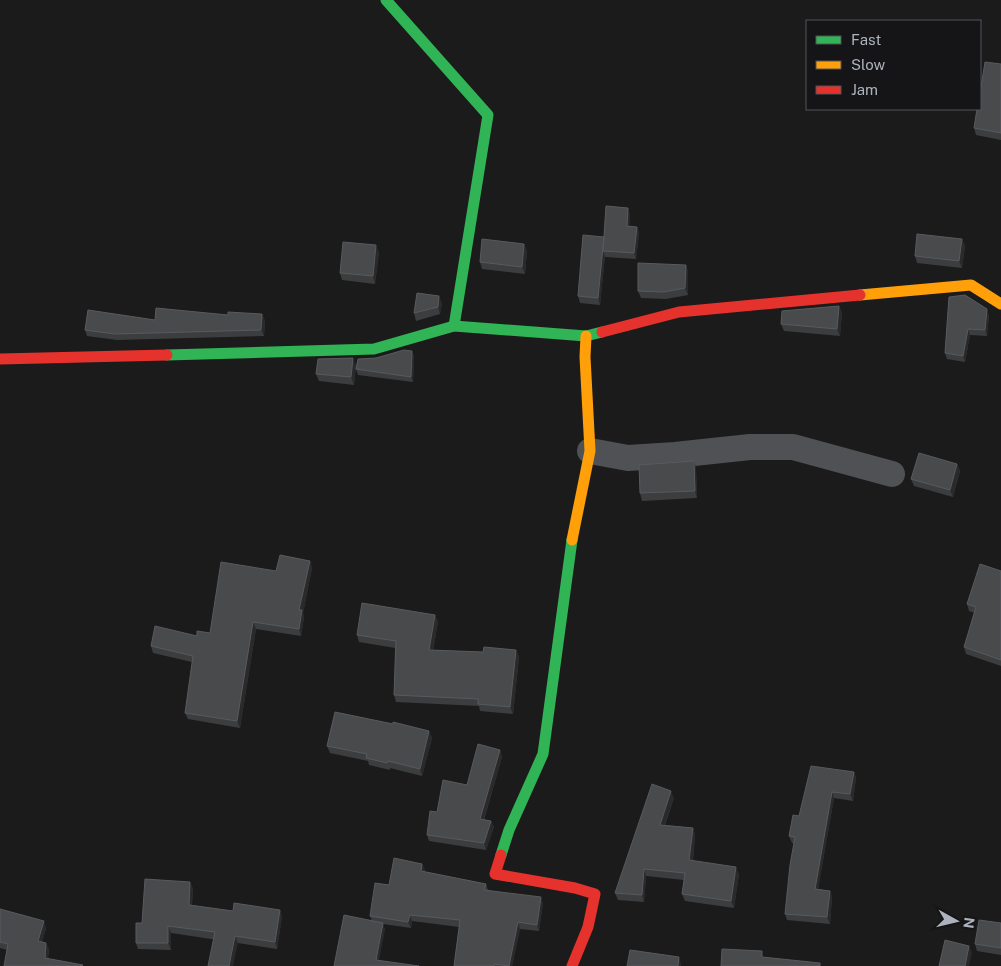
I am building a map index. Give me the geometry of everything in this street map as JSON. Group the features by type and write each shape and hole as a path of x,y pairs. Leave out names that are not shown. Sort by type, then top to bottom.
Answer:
{"street":[{"path":"386,0 488,114 454,326"},
{"path":"0,358 374,349 454,326 586,336 679,312 971,285 1001,304"},
{"path":"572,966 588,927 595,894 575,888 495,874 510,830 543,754 569,553 590,451 585,357 586,336"},
{"path":"590,451 628,458 750,447 793,447 892,474"}],"building":[{"path":"985,62 1001,64 1001,133 974,128 977,110 981,110 981,87"},
{"path":"606,206 628,208 627,226 637,227 634,253 603,251"},
{"path":"917,234 962,239 959,261 915,256"},
{"path":"583,235 604,237 598,298 578,296"},
{"path":"482,239 524,244 522,267 480,262"},
{"path":"343,242 376,245 373,276 340,273"},
{"path":"638,263 686,265 685,288 664,292 638,291"},
{"path":"417,293 439,296 438,307 414,313"},
{"path":"965,295 987,309 985,330 968,329 963,356 945,353 949,297"},
{"path":"839,306 837,329 781,324 782,311"},
{"path":"156,308 228,315 228,312 262,314 261,330 115,334 85,330 88,310 155,320"},
{"path":"404,350 412,351 411,377 356,369 358,359 376,358"},
{"path":"353,358 351,377 316,374 318,359"},
{"path":"919,453 957,464 950,490 911,479"},
{"path":"694,461 695,491 640,493 639,465"},
{"path":"280,555 310,561 299,610 302,610 299,629 253,622 237,721 185,713 193,656 151,646 155,626 197,636 197,631 210,633 221,562 276,571"},
{"path":"980,564 1001,571 1001,660 964,647 976,607 967,604"},
{"path":"362,603 435,615 429,650 483,652 484,647 516,650 510,707 478,704 478,699 394,695 396,641 357,635"},
{"path":"335,712 393,724 393,722 429,731 420,769 366,758 367,754 327,746"},
{"path":"478,744 500,750 480,819 491,821 484,843 427,835 430,811 437,812 443,780 467,785"},
{"path":"811,766 854,772 850,794 832,792 815,889 830,891 827,917 785,914 795,837 789,836 793,815 799,816"},
{"path":"652,784 671,791 660,825 693,828 689,860 736,867 731,901 682,894 685,873 644,869 642,895 615,893"},
{"path":"394,858 422,864 421,871 486,884 484,890 541,897 537,925 518,922 509,966 494,964 494,966 454,966 460,920 410,915 408,922 370,916 375,883 389,885"},
{"path":"145,879 190,882 189,905 233,911 234,903 280,910 275,942 235,936 229,966 208,966 215,932 168,926 168,943 136,943 136,923 142,923"},
{"path":"0,909 44,921 38,941 46,943 45,958 83,965 4,966 8,944 0,942"},
{"path":"344,915 383,923 376,960 419,966 334,966"},
{"path":"979,920 1001,923 1001,948 975,944"},
{"path":"945,940 969,946 965,966 939,966"},
{"path":"722,949 762,951 762,957 820,963 820,966 721,966"},
{"path":"630,950 679,957 678,966 627,966"}],"traffic: fast":[{"path":"386,0 488,115 454,326"},
{"path":"167,355 374,349 454,326 586,336 602,332"},
{"path":"501,855 509,830 543,754 572,540"}],"traffic: slow":[{"path":"860,295 971,285 1001,304"},
{"path":"572,540 590,451 585,357 586,336"}],"traffic: jam":[{"path":"602,332 679,312 860,295"},
{"path":"0,359 167,355"},
{"path":"501,855 495,874 575,888 595,894 588,927 572,966"}]}
